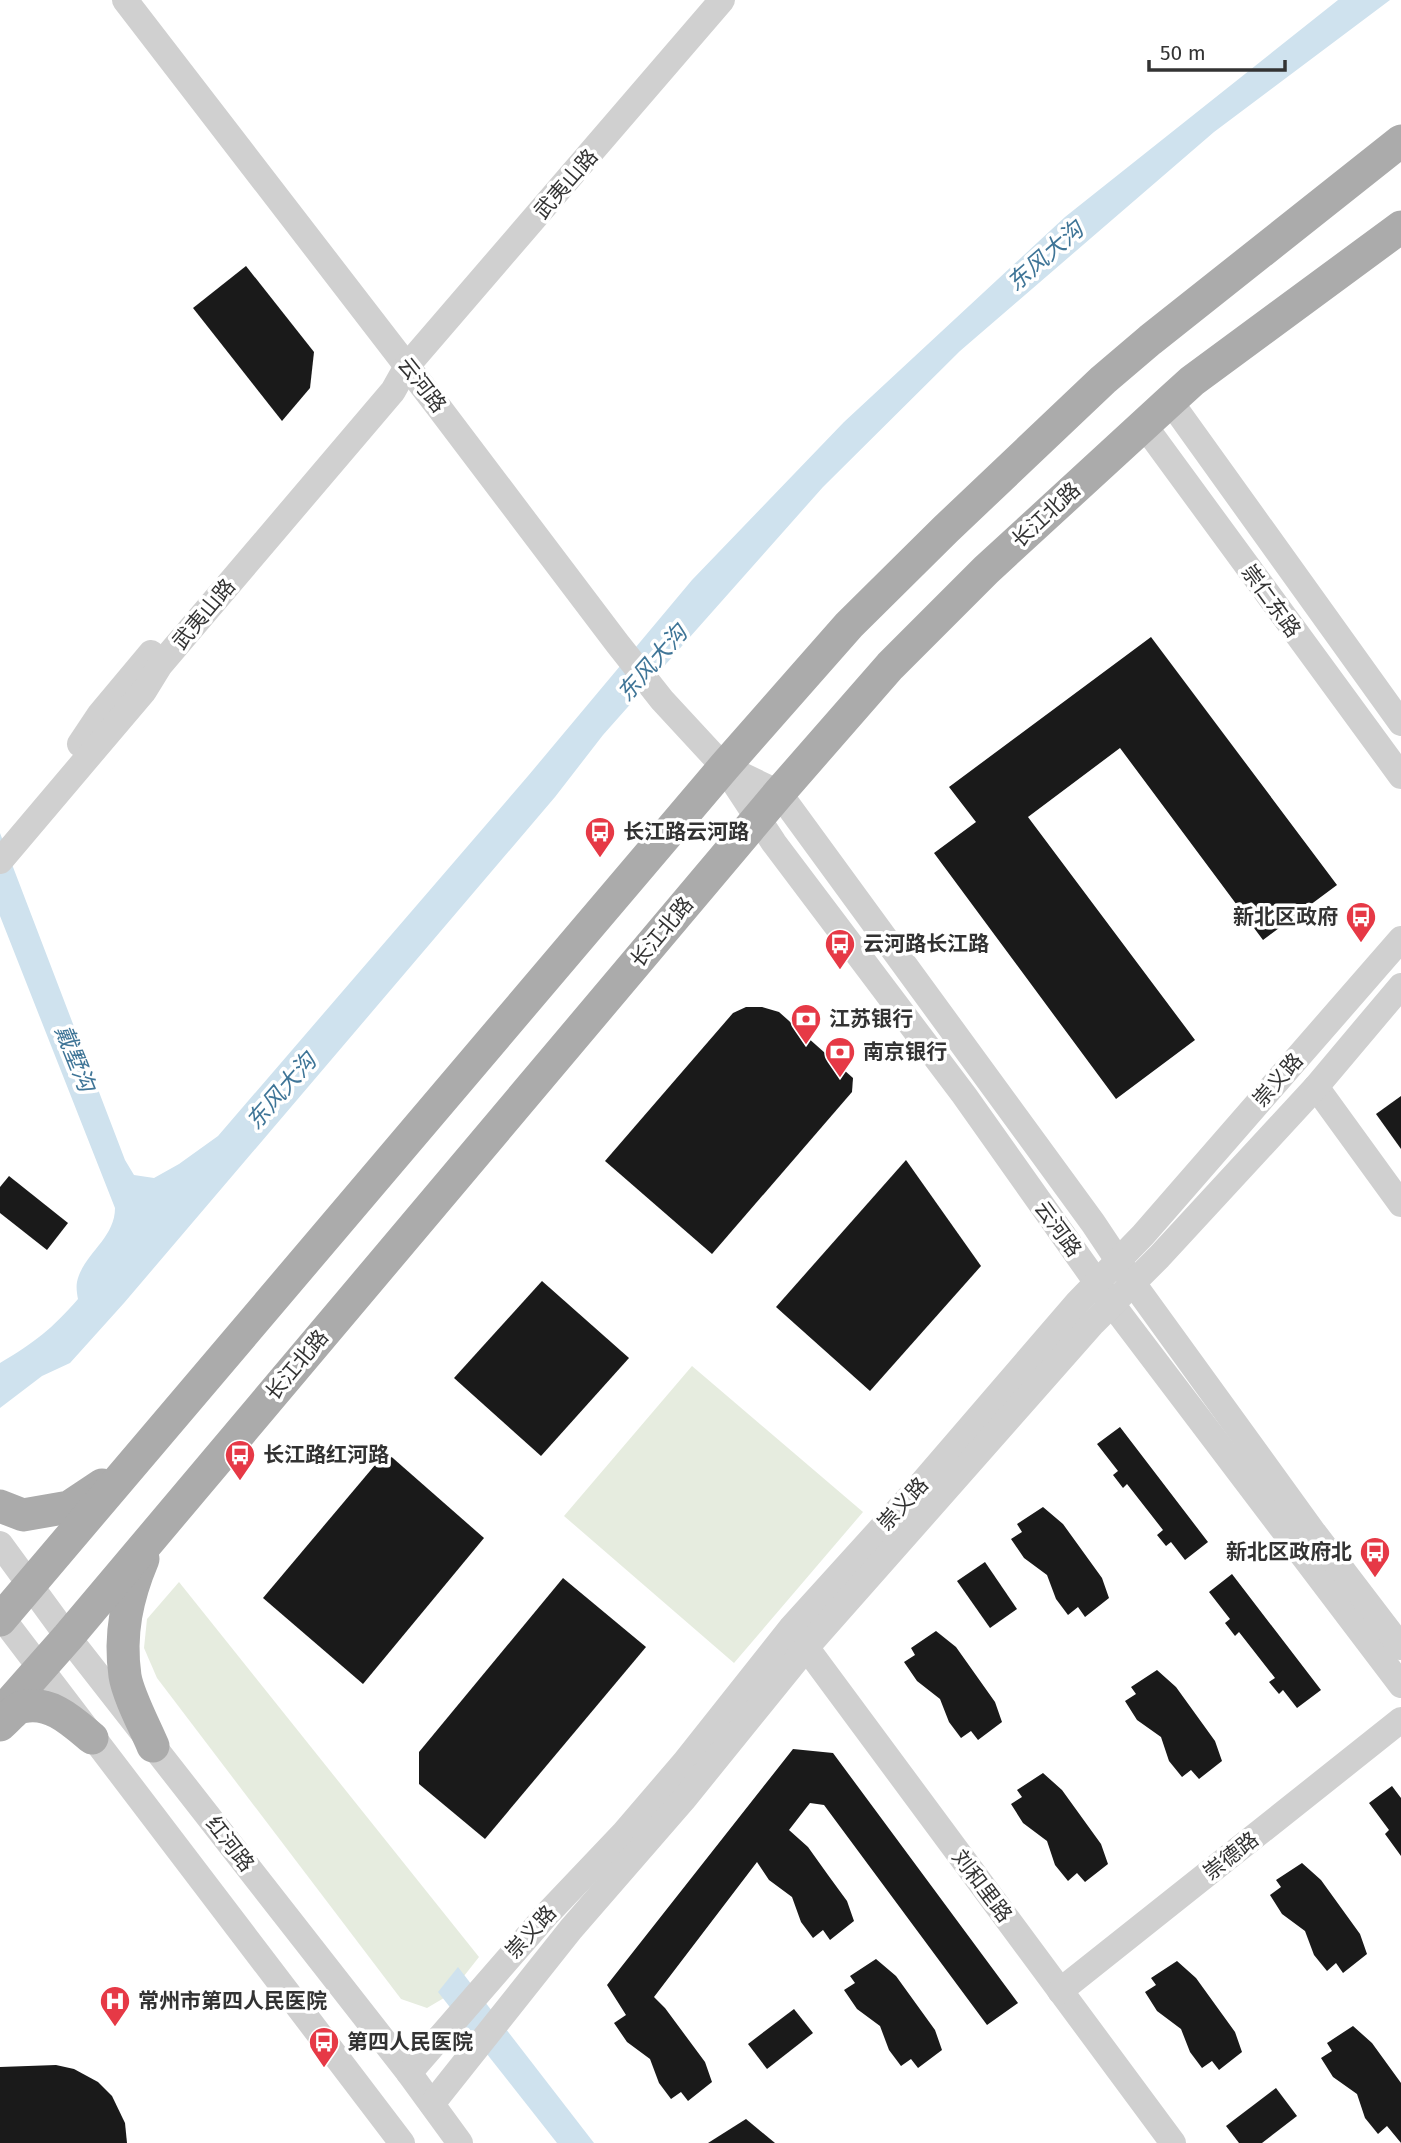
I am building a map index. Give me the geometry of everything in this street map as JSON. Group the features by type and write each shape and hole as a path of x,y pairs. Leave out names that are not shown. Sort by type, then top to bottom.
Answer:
{"main road":[{"path":"1,1618 724,767 849,625 1103,380 1401,141"},
{"name":"长江北路","path":"0,1714 68,1637 779,793 890,666 986,570 1192,381 1401,227"},
{"path":"0,1506 23,1516 69,1507 130,1466"},
{"path":"153,1746 125,1678 123,1626 131,1588 154,1535"},
{"path":"0,1725 20,1707 47,1707 65,1716 92,1738"}],"street":[{"name":"云河路","path":"125,0 617,643 662,700 724,767 758,818 964,1095 1105,1293 1401,1685"},
{"name":"武夷山路","path":"6,845 100,714 382,378 407,366 722,0"},
{"name":"崇仁东路","path":"1170,401 1401,723"},
{"name":"崇仁东路","path":"1144,425 1401,776"},
{"name":"云河路","path":"724,767 779,793 1085,1212 1133,1283 1314,1533 1401,1647"},
{"name":"崇义路","path":"410,2073 485,1984 624,1833 684,1763 1084,1333 1118,1261 1401,939"},
{"name":"崇义路","path":"1105,1293 1133,1283 1316,1087 1401,986"},
{"path":"1316,1087 1401,1204"},
{"name":"红河路","path":"0,1544 68,1637 410,2073 460,2143"},
{"path":"1,1618 402,2143"},
{"name":"崇义路","path":"432,2104 571,1929 683,1800 799,1638"},
{"name":"刘和里路","path":"799,1638 1172,2143"},
{"name":"崇德路","path":"1060,1991 1401,1720"}],"shaded area":[{"path":"692,1366 863,1512 734,1663 564,1516"},
{"path":"179,1582 479,1957 449,1995 427,2008 401,1999 157,1678 144,1648 147,1619"}],"water":[{"path":"1338,0 1390,0 1214,132 960,351 823,487 603,735 555,797 124,1303 70,1363 42,1376 0,1408 0,1363 42,1335 78,1299 77,1284 80,1272 110,1229 115,1208 0,916 0,833 125,1160 134,1175 154,1178 218,1136 528,776 692,580 844,422 1065,217"},
{"path":"458,1967 594,2143 557,2143 438,1992"}],"building":[{"path":"246,266 314,352 310,388 282,421 193,308"},
{"path":"1151,637 1337,885 1263,940 1120,748 1028,817 1195,1040 1116,1099 934,853 976,822 949,787"},
{"path":"746,1007 762,1007 779,1012 853,1078 852,1092 712,1254 605,1161 733,1013"},
{"path":"1401,1096 1401,1149 1376,1114"},
{"path":"906,1160 981,1266 870,1391 776,1307"},
{"path":"9,1176 68,1223 47,1250 0,1213 0,1187"},
{"path":"542,1281 629,1358 541,1456 454,1378"},
{"path":"1120,1427 1208,1542 1185,1560 1171,1542 1166,1546 1157,1535 1163,1530 1127,1484 1123,1488 1113,1475 1118,1471 1097,1444"},
{"path":"386,1452 484,1538 363,1684 263,1598"},
{"path":"1043,1507 1063,1524 1102,1578 1109,1598 1085,1617 1078,1607 1068,1615 1056,1599 1047,1575 1024,1558 1011,1539 1022,1532 1017,1524"},
{"path":"985,1562 1017,1609 990,1628 957,1581"},
{"path":"1232,1574 1321,1690 1297,1708 1283,1690 1279,1694 1269,1682 1275,1678 1239,1632 1235,1636 1225,1623 1230,1619 1209,1592"},
{"path":"563,1578 646,1647 485,1839 419,1784 419,1752"},
{"path":"936,1631 956,1647 995,1702 1002,1722 978,1740 971,1731 961,1738 949,1722 940,1699 917,1681 904,1662 915,1655 911,1648"},
{"path":"1157,1670 1176,1687 1215,1741 1222,1761 1199,1779 1191,1770 1182,1777 1169,1761 1161,1737 1137,1720 1125,1701 1136,1694 1131,1687"},
{"path":"793,1749 833,1753 1018,2003 987,2025 824,1805 810,1803 789,1830 808,1847 847,1901 854,1921 830,1940 823,1930 813,1938 801,1922 792,1897 769,1880 757,1862 654,1997 705,2062 712,2082 688,2101 681,2092 671,2099 659,2083 650,2059 627,2042 614,2023 626,2015 607,1985"},
{"path":"1043,1773 1062,1790 1101,1844 1108,1864 1085,1882 1077,1873 1068,1881 1055,1865 1047,1841 1023,1823 1011,1804 1022,1797 1017,1790"},
{"path":"1392,1786 1401,1798 1401,1856 1385,1834 1389,1830 1369,1803"},
{"path":"1302,1863 1321,1880 1360,1934 1367,1954 1343,1973 1336,1963 1327,1971 1314,1955 1305,1931 1282,1914 1270,1895 1281,1887 1276,1880"},
{"path":"876,1959 896,1976 935,2030 942,2050 918,2068 911,2059 901,2066 889,2050 880,2026 857,2009 844,1990 855,1983 850,1976"},
{"path":"1177,1961 1196,1978 1235,2032 1242,2052 1219,2070 1212,2061 1202,2068 1190,2052 1181,2029 1157,2011 1145,1992 1156,1985 1151,1978"},
{"path":"794,2009 813,2033 767,2069 748,2044"},
{"path":"1353,2026 1372,2043 1401,2083 1401,2143 1387,2126 1378,2134 1365,2118 1357,2094 1333,2077 1321,2058 1332,2051 1327,2043"},
{"path":"56,2065 74,2069 98,2082 112,2096 125,2123 127,2143 0,2143 0,2067"},
{"path":"1276,2088 1297,2116 1262,2143 1239,2143 1226,2126"},
{"path":"746,2119 775,2143 708,2143"}],"place":[{"name":"长江路云河路","path":"600,859"},
{"name":"新北区政府","path":"1361,944"},
{"name":"云河路长江路","path":"840,971"},
{"name":"江苏银行","path":"806,1046"},
{"name":"南京银行","path":"840,1079"},
{"name":"长江路红河路","path":"240,1482"},
{"name":"新北区政府北","path":"1375,1579"},
{"name":"常州市第四人民医院","path":"115,2028"},
{"name":"第四人民医院","path":"324,2069"}],"water label":[{"name":"东风大沟","path":"1045,256"},
{"name":"东风大沟","path":"652,663"},
{"name":"戴墅沟","path":"75,1058"},
{"name":"东风大沟","path":"281,1091"}]}
